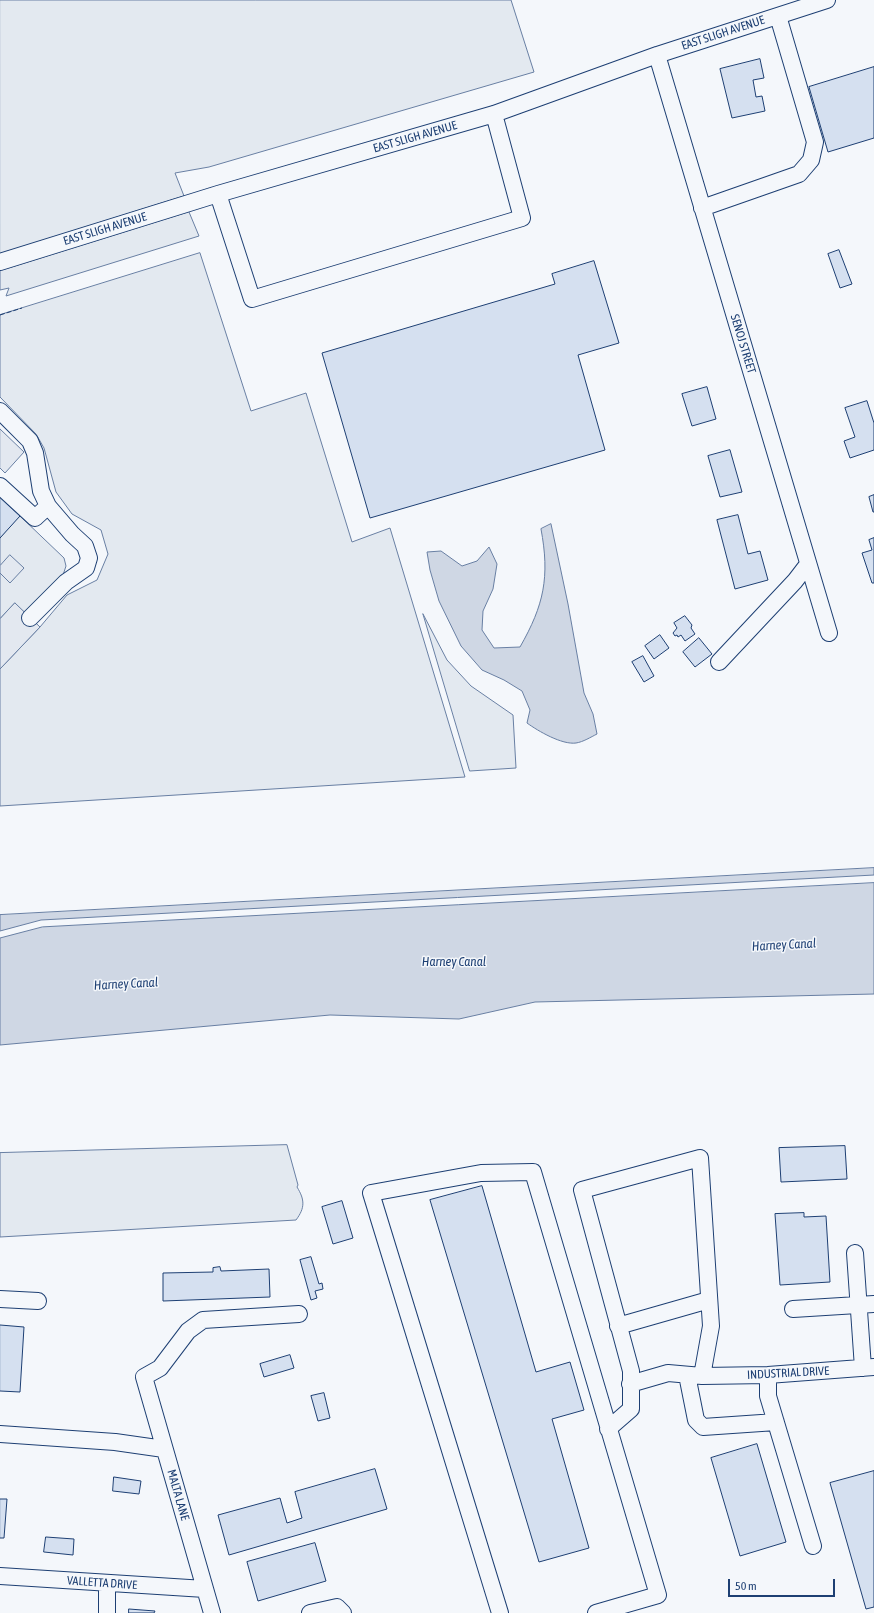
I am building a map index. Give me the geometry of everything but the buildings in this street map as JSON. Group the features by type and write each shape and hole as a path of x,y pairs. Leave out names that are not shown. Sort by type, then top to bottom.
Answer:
{"street":[{"name":"EAST SLIGH AVENUE","path":"0,262 218,194 494,114 657,55 778,16 802,4 827,0"},
{"path":"702,208 798,174 811,160 815,142 778,16"},
{"name":"SENOJ STREET","path":"657,55 829,633"},
{"path":"218,194 252,299 522,218 494,114"},
{"path":"0,411 30,441 42,491 48,506 72,534 85,546 89,558 86,568 66,582 30,618"},
{"path":"0,486 35,518 48,506"},
{"path":"719,662 795,581 808,564"},
{"path":"608,1429 631,1408 631,1371 582,1190 700,1158 711,1326 694,1376 696,1420 703,1427 776,1422"},
{"path":"500,1613 370,1193 481,1173 533,1172 658,1595 596,1613"},
{"path":"855,1253 866,1305 869,1367"},
{"path":"0,1299 38,1300"},
{"path":"618,1326 709,1300"},
{"path":"793,1309 866,1305"},
{"name":"MALTA LANE","path":"212,1613 144,1377 160,1368 188,1331 203,1320 299,1314"},
{"name":"INDUSTRIAL DRIVE","path":"630,1384 668,1373 694,1376 768,1375 869,1367"},
{"path":"768,1375 768,1396 813,1546"},
{"path":"0,1434 115,1442 164,1449"},
{"name":"VALLETTA DRIVE","path":"0,1576 205,1589"},
{"path":"107,1583 107,1613"},
{"path":"310,1613 337,1607 343,1613"}],"shaded area":[{"path":"0,0 511,0 534,72 209,167 175,173 184,196 0,254"},
{"path":"189,212 199,236 6,296 9,288 0,290 0,271"},
{"path":"200,253 251,411 306,393 352,542 390,528 465,777 0,806 0,669 40,627 67,595 97,580 108,554 101,530 72,514 56,492 44,448 36,434 0,397 0,315"},
{"path":"0,429 24,452 5,473 0,468"},
{"path":"20,516 64,558 66,566 63,575 25,613 15,603 0,619 0,538"},
{"path":"10,555 24,568 10,583 0,573 0,566"},
{"path":"15,603 40,627 0,669 0,619"},
{"path":"423,614 447,660 471,686 513,715 516,768 470,771"},
{"path":"287,1145 298,1185 297,1187 303,1200 301,1212 296,1220 0,1237 0,1153"}],"water":[{"path":"551,524 568,604 584,693 593,714 597,734 584,741 576,743 557,740 527,723 530,710 522,691 504,680 482,670 461,646 439,601 430,570 427,552 441,551 462,566 477,561 489,547 497,564 493,589 483,611 482,630 494,648 520,647 535,618 540,604 545,576 544,546 541,529"},
{"path":"874,868 874,875 41,920 0,931 0,915"},
{"name":"Harney Canal","path":"874,883 874,994 535,1002 459,1019 330,1015 0,1045 0,938 42,927"}],"fence":[{"path":"0,315 22,308"}]}
